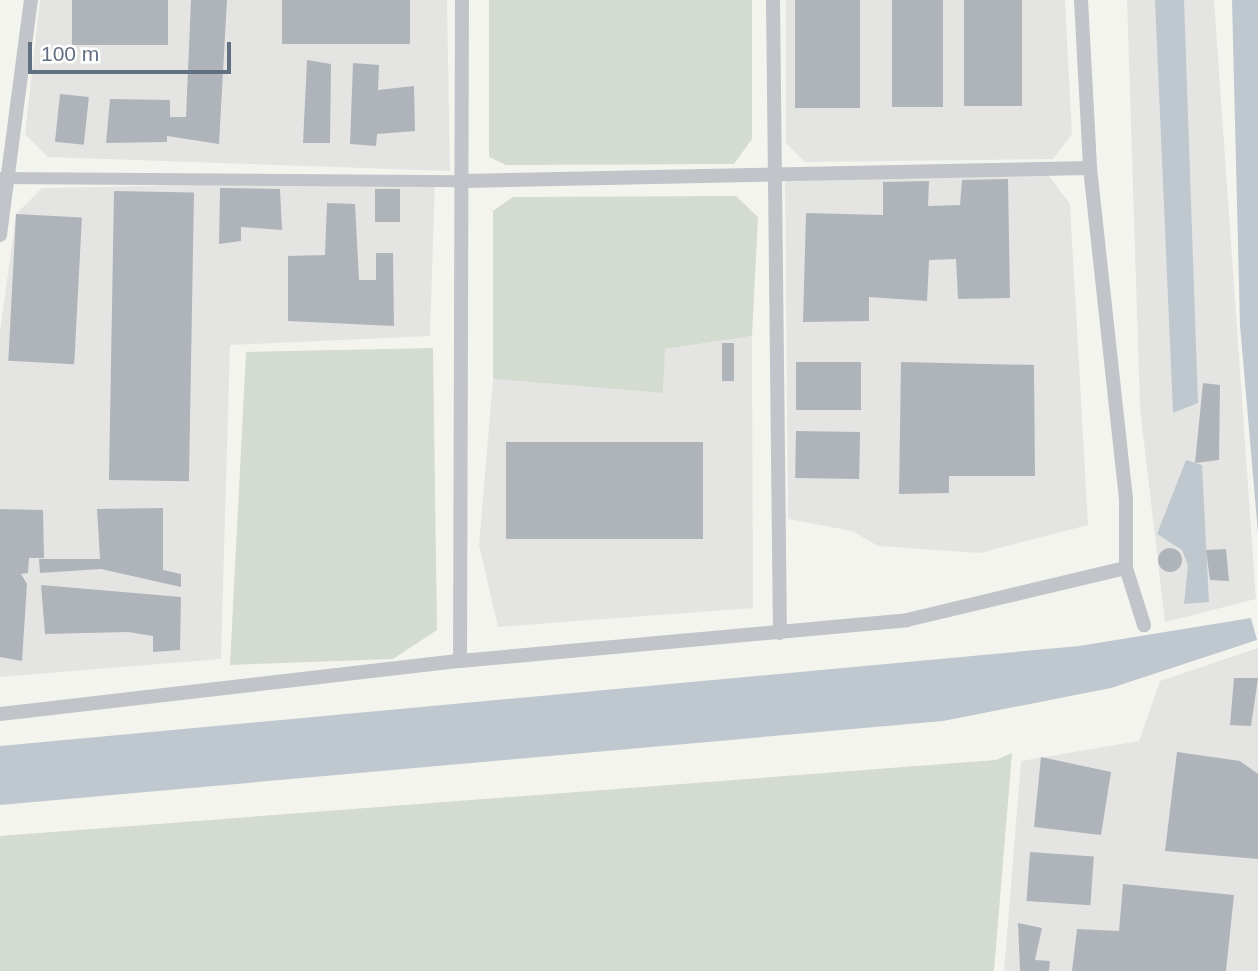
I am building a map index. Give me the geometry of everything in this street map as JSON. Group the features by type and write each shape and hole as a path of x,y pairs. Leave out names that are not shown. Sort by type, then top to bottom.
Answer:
{"street":[{"path":"0,235 4,178 31,0"},
{"path":"460,661 462,0"},
{"path":"774,0 779,633"},
{"path":"1081,0 1090,168 1126,498 1126,568 1144,625"},
{"path":"4,178 462,181 1090,168"},
{"path":"0,714 460,661 907,620 1126,568"}],"shaded area":[{"path":"40,0 447,0 450,171 48,157 25,134"},
{"path":"489,0 752,0 752,139 734,164 506,165 489,157"},
{"path":"786,0 1065,0 1072,134 1053,159 805,162 786,143"},
{"path":"1127,0 1214,0 1256,599 1165,622 1140,408"},
{"path":"1155,0 1184,0 1198,403 1173,413"},
{"path":"1232,0 1258,0 1258,533 1240,325"},
{"path":"1044,169 1070,204 1088,525 980,553 878,546 852,531 788,519 785,182"},
{"path":"435,180 430,336 230,345 221,659 0,677 0,332 16,214 42,188"},
{"path":"736,196 758,217 752,336 665,349 663,393 493,379 493,211 513,197"},
{"path":"752,336 753,608 498,627 479,545 493,379 663,393 664,349"},
{"path":"433,348 437,630 393,659 230,665 246,352"},
{"path":"1186,460 1202,465 1209,602 1184,604 1188,565 1182,550 1157,534"},
{"path":"1251,618 1257,640 1111,688 943,721 0,805 0,746 1079,646"},
{"path":"1258,648 1258,971 1004,971 1021,761 1139,741 1160,681"},
{"path":"1012,753 994,971 0,971 0,836 996,760"}],"building":[{"path":"72,0 168,0 168,45 72,45"},
{"path":"191,0 227,0 219,144 167,136 167,142 106,143 110,99 170,100 170,117 186,117"},
{"path":"282,0 410,0 410,44 282,44"},
{"path":"795,0 860,0 860,108 795,108"},
{"path":"892,0 943,0 943,107 892,107"},
{"path":"964,0 1022,0 1022,106 964,106"},
{"path":"307,60 331,64 330,143 303,143"},
{"path":"353,63 379,65 378,90 414,86 415,131 377,134 376,146 350,144"},
{"path":"60,94 89,97 84,145 55,142"},
{"path":"1008,179 1010,298 958,299 956,259 929,260 927,301 869,297 869,321 803,322 806,213 883,215 883,182 929,181 928,206 960,205 962,180"},
{"path":"220,188 280,189 282,230 241,227 241,241 219,244"},
{"path":"375,189 400,189 400,222 375,222"},
{"path":"114,191 194,192 189,481 109,480"},
{"path":"327,203 355,204 359,280 376,280 376,253 393,253 394,326 288,321 288,256 325,255"},
{"path":"16,214 82,217 74,364 8,361"},
{"path":"722,343 734,343 734,381 722,381"},
{"path":"796,362 861,362 861,410 796,410"},
{"path":"901,362 1034,365 1035,476 949,476 949,493 899,494"},
{"path":"1203,383 1220,385 1219,460 1195,463"},
{"path":"796,431 860,432 859,479 795,478"},
{"path":"506,442 703,442 703,539 506,539"},
{"path":"163,508 163,570 181,574 181,587 101,569 40,573 39,559 100,559 97,509"},
{"path":"0,509 43,510 44,558 29,558 28,573 21,574 27,584 22,661 0,657"},
{"path":"1170,548 1179,551 1182,560 1179,569 1170,572 1161,569 1158,560 1161,551"},
{"path":"1226,549 1229,581 1210,580 1206,550"},
{"path":"41,585 181,597 180,650 153,652 153,636 128,632 45,634"},
{"path":"1234,678 1258,678 1251,726 1230,725"},
{"path":"1177,752 1240,761 1258,774 1258,859 1165,851"},
{"path":"1041,757 1111,772 1101,835 1034,827"},
{"path":"1030,852 1094,856 1090,905 1027,901"},
{"path":"1123,884 1234,895 1226,971 1072,971 1077,929 1119,931"},
{"path":"1018,923 1042,928 1035,960 1050,961 1049,971 1020,971"}]}
